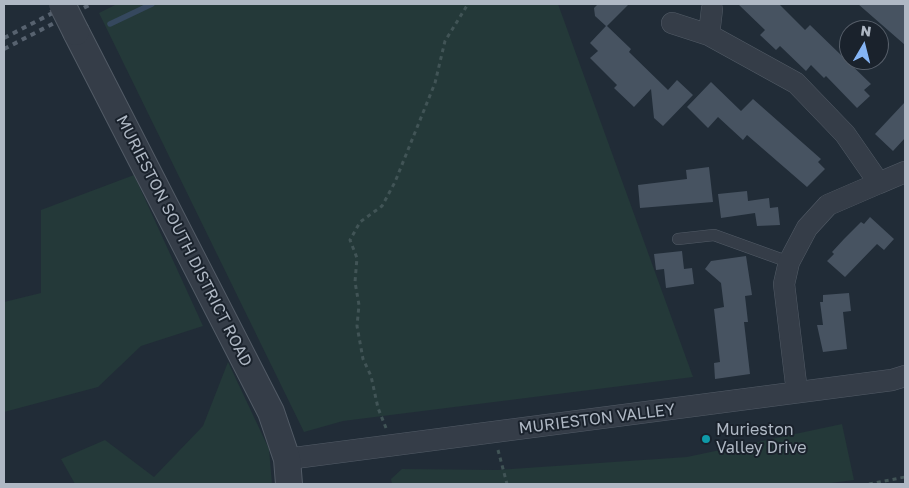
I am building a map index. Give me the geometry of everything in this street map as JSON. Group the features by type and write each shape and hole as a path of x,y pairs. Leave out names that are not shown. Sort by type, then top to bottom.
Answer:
{"street":[{"name":"MURIESTON SOUTH DISTRICT ROAD","path":"62,4 271,412 288,472"},
{"path":"708,35 712,9"},
{"path":"672,23 708,35 796,83 845,134 879,183"},
{"path":"797,392 784,284 790,262 807,228 828,205 905,172"},
{"name":"MURIESTON VALLEY","path":"288,472 393,445 892,380 905,376"}],"lane":[{"path":"678,239 714,235 790,262"}],"path":[{"path":"393,445 378,408 357,326 359,305 355,282 357,258 350,240 360,222 382,206 395,182 435,83 445,41 468,4"},
{"path":"494,432 507,484"},
{"path":"869,484 905,476"}],"green space":[{"path":"117,4 558,4 693,377 343,421 304,432 99,13"},
{"path":"134,175 203,326 141,346 98,387 4,412 4,302 41,293 41,210"},
{"path":"228,362 269,449 272,484 75,484 61,459 105,440 154,477 203,426"},
{"path":"842,424 854,480 823,484 392,484 391,479 402,469 497,470 687,457"}],"building":[{"path":"598,4 629,4 607,26 631,49 629,52 668,90 677,80 693,95 663,126 654,118 651,89 634,107 614,88 617,85 590,58 598,51 590,43 606,26 595,16 594,8"},
{"path":"738,4 779,4 805,30 810,25 839,53 839,70 857,70 871,84 864,90 870,96 857,108 826,76 824,78 811,65 806,71 780,46 776,50 760,35 765,30"},
{"path":"858,4 905,4 905,45 889,31 889,20 876,20"},
{"path":"711,82 741,111 753,99 821,159 818,162 825,169 807,187 747,135 743,140 718,117 708,128 687,107"},
{"path":"905,102 905,138 893,151 875,134"},
{"path":"709,167 713,202 640,208 638,185 687,179 686,170"},
{"path":"747,191 748,201 769,198 770,208 778,207 780,225 757,226 755,213 721,218 718,194"},
{"path":"870,217 894,239 884,250 877,244 845,277 827,261 834,254 832,252 844,239 861,222 864,224"},
{"path":"682,251 684,269 692,268 694,284 666,288 664,269 656,270 654,254"},
{"path":"746,256 752,295 745,296 748,322 744,322 750,374 715,379 714,363 720,362 714,309 724,307 721,283 705,269 711,261"},
{"path":"849,293 851,311 843,312 847,349 823,352 817,325 823,325 820,302 823,302 823,295"}],"waterway":[{"path":"110,24 152,4"}],"railway":[{"path":"4,38 70,4"},
{"path":"4,49 91,4"}],"place":[{"name":"Murieston Valley Drive","path":"706,439"}]}
